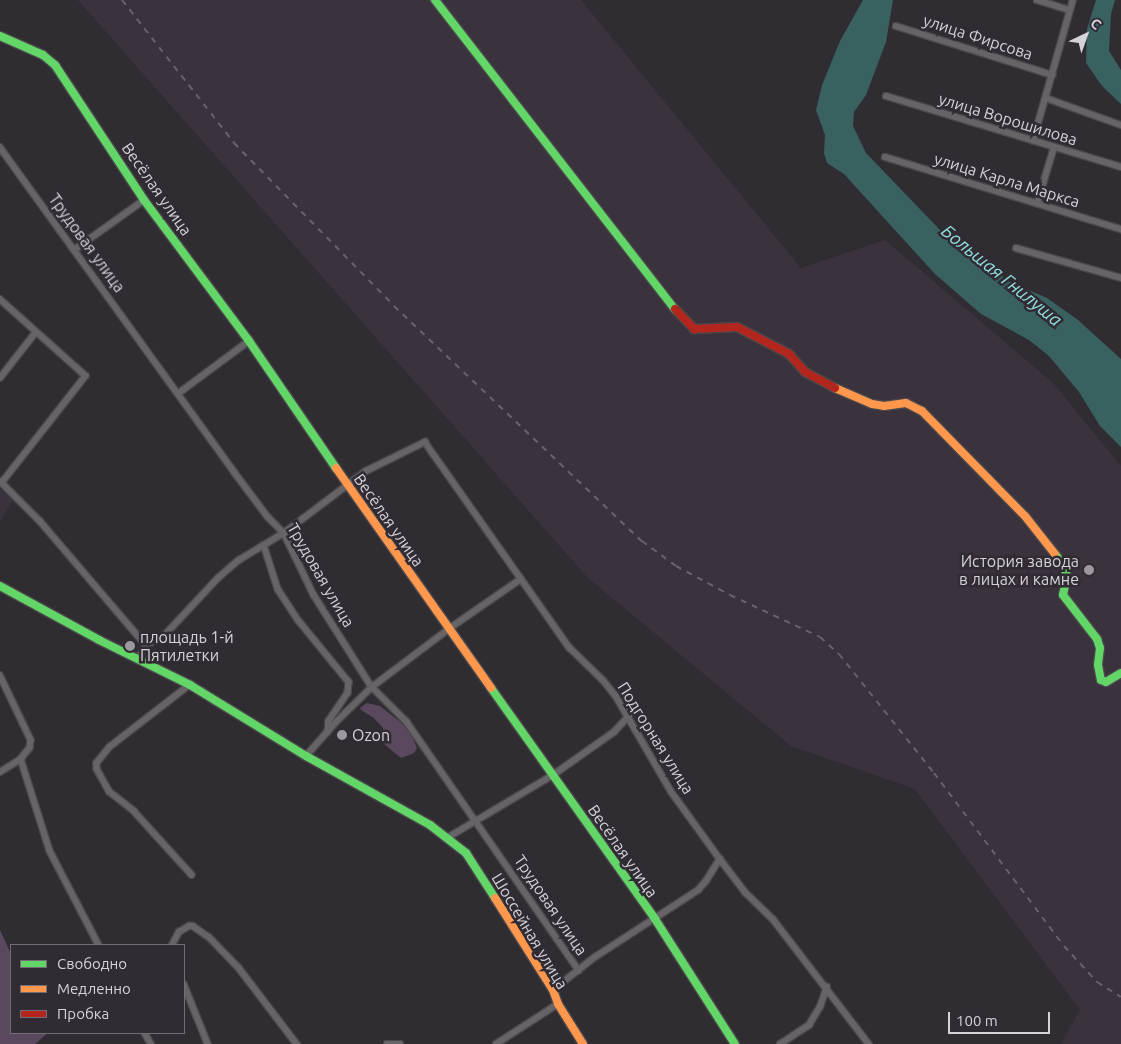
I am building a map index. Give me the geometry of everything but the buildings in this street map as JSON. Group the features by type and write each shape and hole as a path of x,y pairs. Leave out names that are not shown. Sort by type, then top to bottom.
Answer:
{"street":[{"path":"435,0 685,322 694,329 700,330 721,326 737,327 790,354 805,372 842,392 872,404 884,406 906,402 922,411 1025,516 1063,564 1067,576 1063,594 1097,639 1100,648 1098,672 1100,680 1106,682 1121,674"},
{"path":"1037,0 1070,10"},
{"path":"1033,141 1073,0"},
{"name":"улица Фирсова","path":"896,26 1052,75"},
{"name":"Весёлая улица","path":"0,36 43,55 55,65 92,117 144,200 154,211 248,341 346,484 655,919 735,1044"},
{"name":"улица Ворошилова","path":"886,96 1121,167"},
{"path":"1046,98 1121,125"},
{"name":"Трудовая улица","path":"0,147 262,509 284,533 314,595 372,687 407,722 579,970"},
{"path":"1037,204 1054,147"},
{"name":"улица Карла Маркса","path":"885,157 1121,229"},
{"path":"74,250 144,200"},
{"path":"1016,248 1121,278"},
{"path":"0,300 86,376 1,482 40,521 146,645"},
{"path":"0,378 36,332"},
{"path":"179,393 248,341"},
{"name":"Подгорная улица","path":"346,484 374,467 425,442 570,648 603,680 629,716 640,740 671,791 720,859 746,893 774,920 869,1044"},
{"path":"138,659 146,645 163,637 230,567 284,533 346,484"},
{"path":"264,545 278,589 300,621 349,682 348,694 330,721 328,732"},
{"path":"306,756 372,687 450,628 521,579"},
{"path":"0,586 190,685 306,756 430,825 447,838 476,819 553,775 614,732 629,716"},
{"path":"0,675 31,740 26,756 0,772"},
{"path":"190,685 110,747 97,763 97,769 110,792 134,811 192,875"},
{"path":"21,760 50,851 98,944"},
{"name":"Шоссейная улица","path":"447,838 466,853 553,990 558,1004 583,1044"},
{"path":"553,990 595,957 698,890 720,859"},
{"path":"172,944 182,928 193,926 209,937 240,968 297,1044"},
{"path":"185,986 208,1044"},
{"path":"780,1044 809,1025 820,1007 827,987"},
{"path":"496,1044 558,1004"},
{"path":"387,1044 400,1044"}],"shaded area":[{"path":"78,0 581,0 801,268 885,240 1053,383 1121,466 1121,1044 1061,1044 1080,1010 915,789 791,746 588,578"},
{"path":"863,0 893,0 886,42 866,95 854,112 853,126 866,153 941,231 1008,281 1047,298 1078,320 1121,359 1121,447 1100,426 1079,392 1049,356 1029,340 981,314 935,274 844,174 827,163 824,153 825,135 816,110 822,85 840,41"},
{"path":"1096,0 1115,0 1111,14 1109,51 1121,70 1121,104 1102,86 1086,63 1087,29"},
{"path":"0,489 13,500 0,522"},
{"path":"367,703 380,706 408,728 417,748 414,753 401,758 384,744 383,728 374,718 360,708"},
{"path":"0,930 10,952 10,1034 47,1034 35,1044 0,1044"}],"railway":[{"path":"122,0 234,143 394,306 642,541 676,566 730,595 820,637 839,654 934,773 1064,946 1097,982 1121,997"}],"traffic: fast":[{"path":"435,0 675,309"},
{"path":"0,36 43,55 55,65 144,200 249,341 336,468"},
{"path":"1055,554 1063,564 1067,576 1063,595 1097,639 1100,648 1098,665 1101,680 1106,682 1121,673"},
{"path":"0,586 99,640 190,685 306,756 430,825 466,853 495,898"},
{"path":"491,688 655,919 735,1044"}],"traffic: slow":[{"path":"835,388 872,404 884,406 906,403 922,411 1025,516 1055,554"},
{"path":"336,468 491,688"},
{"path":"495,898 553,990 558,1004 583,1044"}],"traffic: jam":[{"path":"675,309 694,329 737,327 789,354 805,372 835,388"}],"place":[{"name":"История завода в лицах и камне","path":"1089,570"},
{"name":"площадь 1-й Пятилетки","path":"130,646"},
{"name":"Ozon","path":"342,735"}],"water label":[{"name":"Большая Гнилуша","path":"1002,275"}]}
